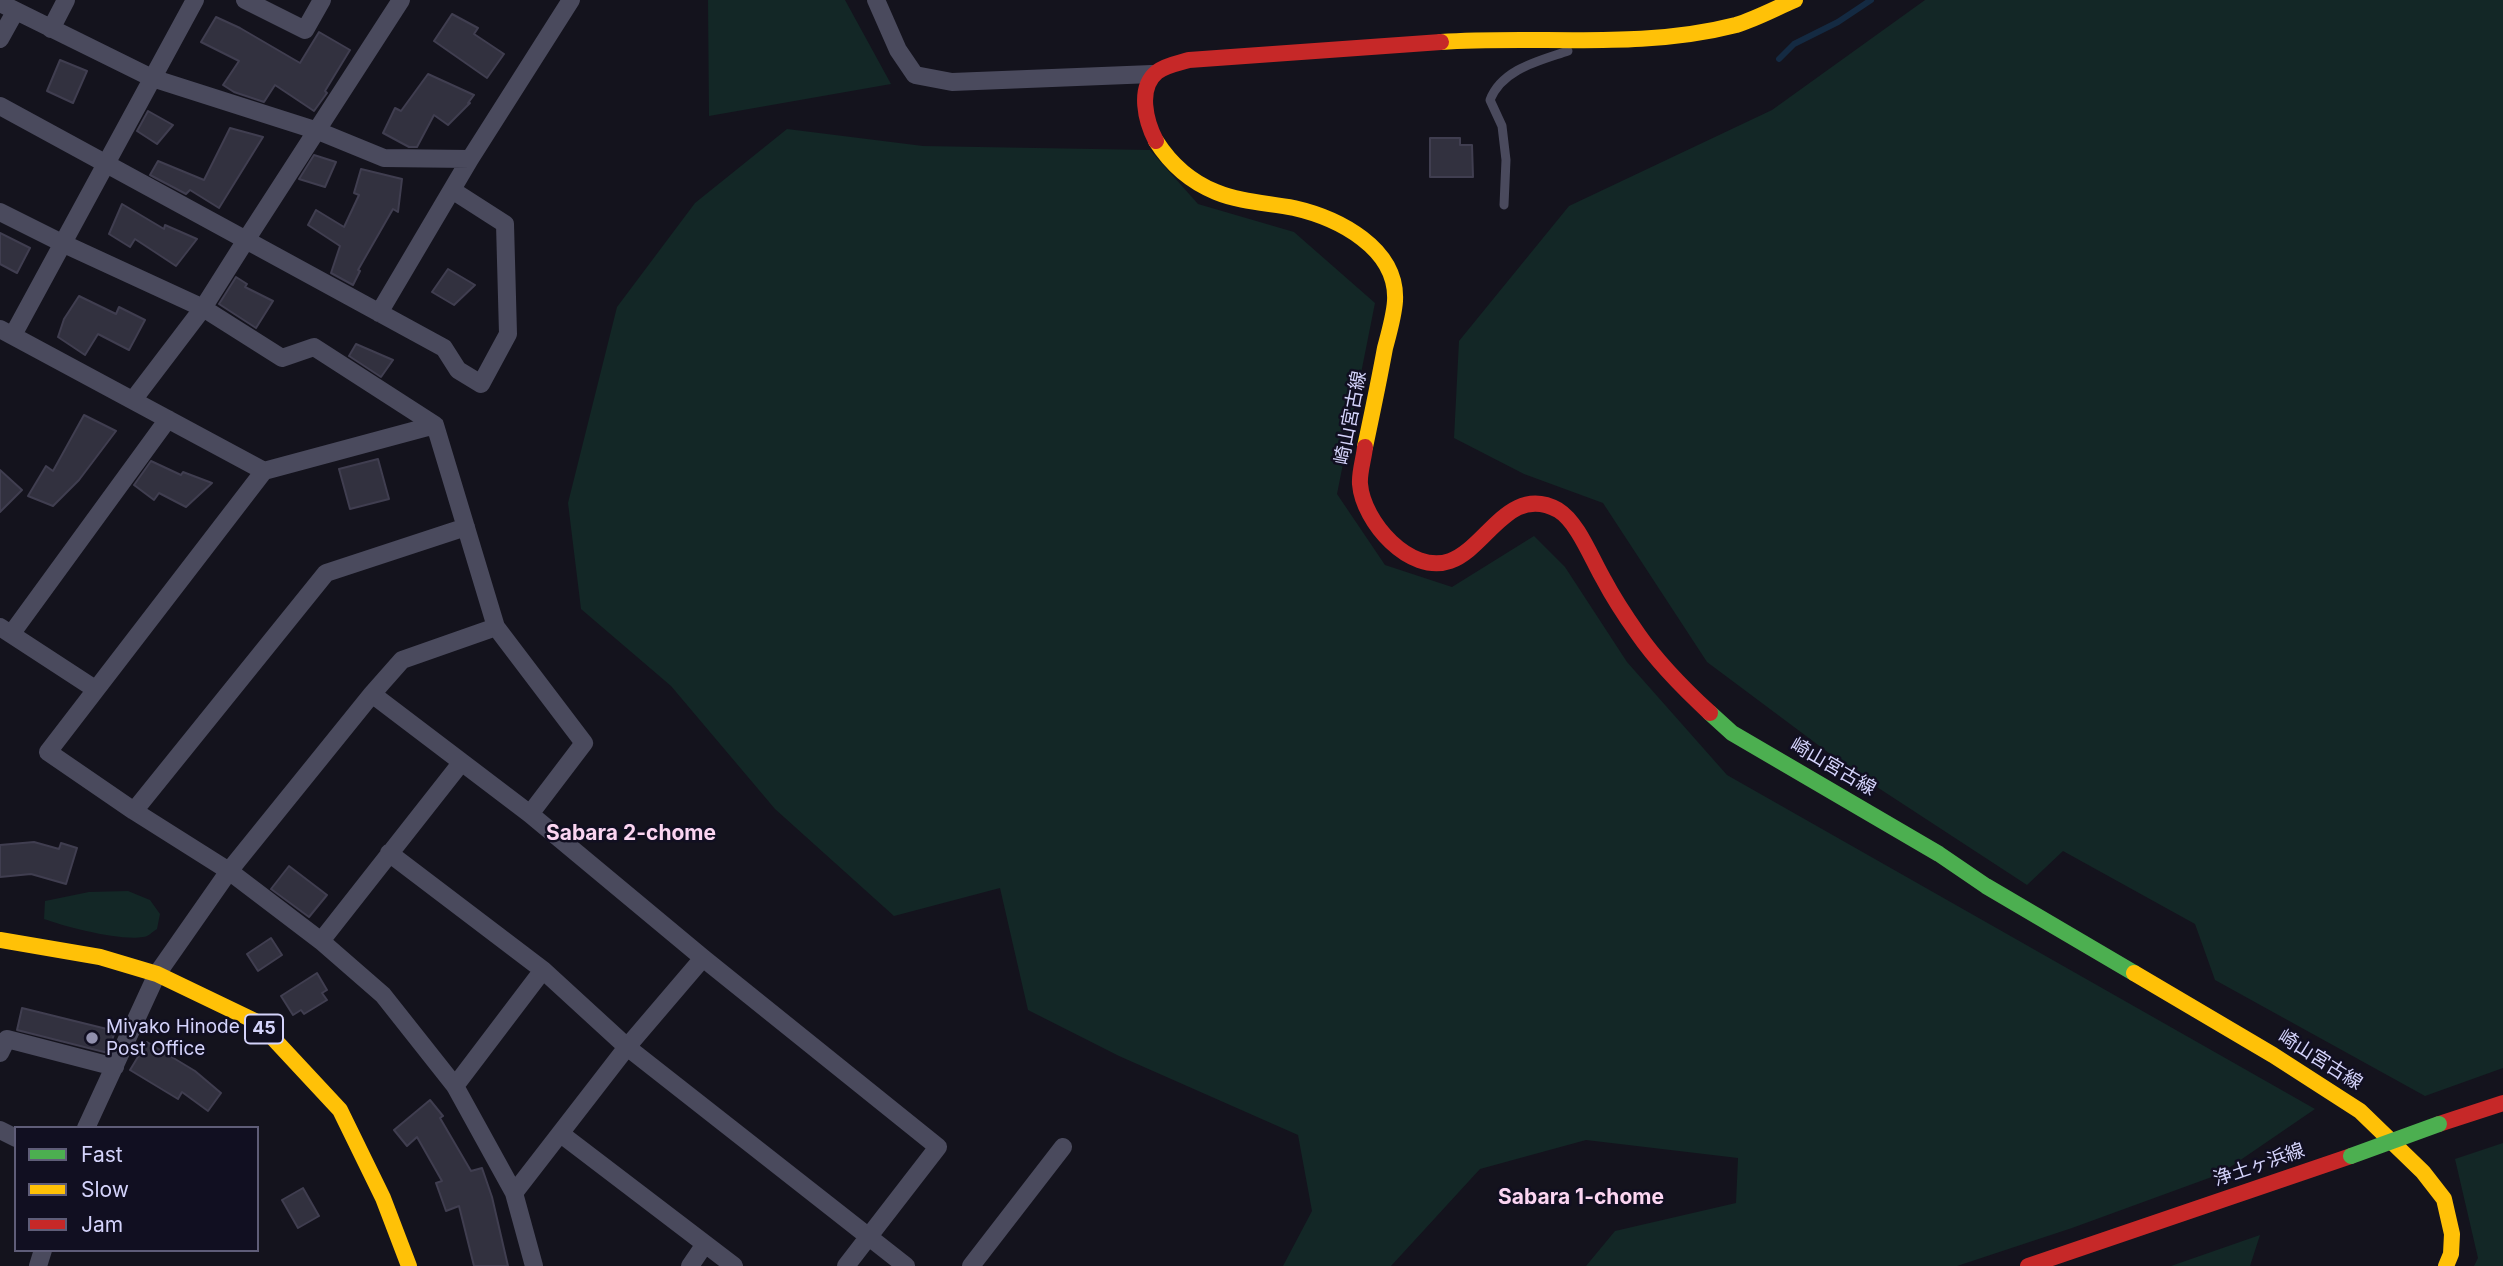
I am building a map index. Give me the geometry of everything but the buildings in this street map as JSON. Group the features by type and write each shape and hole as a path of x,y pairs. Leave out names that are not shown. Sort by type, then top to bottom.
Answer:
{"main road":[{"path":"1152,74 1189,60 1210,58 1456,41 1596,42 1709,31 1739,24 1795,0"},
{"name":"崎山宮古線","path":"1152,74 1148,82 1145,106 1147,120 1154,140 1176,167 1200,186 1224,197 1318,215 1363,239 1376,249 1387,265 1395,301 1360,484 1369,514 1382,533 1402,551 1424,562 1448,562 1461,555 1500,519 1517,508 1537,504 1556,509 1570,519 1640,636 1681,686 1732,733 2273,1055 2360,1111 2423,1172 2444,1199 2452,1234 2451,1254 2446,1266"},
{"name":"45","path":"0,940 100,957 157,974 259,1023 340,1111 383,1198 409,1266"},
{"name":"浄土ヶ浜線","path":"2028,1266 2503,1103"}],"street":[{"path":"51,29 66,0"},
{"path":"195,0 62,243 6,332 264,471"},
{"path":"245,0 305,30 322,0"},
{"path":"133,400 203,308 401,0"},
{"path":"379,313 470,159 571,0"},
{"path":"876,0 898,50 915,75 952,82 1152,74"},
{"path":"0,38 7,7 152,78 318,131 384,158 470,159"},
{"path":"0,106 444,348 458,370 481,384 508,334 505,224 452,190"},
{"path":"0,212 203,308 282,358 314,346 436,425 496,627 584,743 530,814"},
{"path":"95,689 6,630 168,419"},
{"path":"436,425 264,471 48,752 229,871 321,941 383,995 455,1086 514,1193 534,1266"},
{"path":"134,811 326,573 466,527"},
{"path":"87,1126 157,974 229,871 372,694 402,660 496,627"},
{"path":"372,694 530,814 703,958 938,1147 846,1266"},
{"path":"321,941 461,763"},
{"path":"388,853 543,970 627,1047 906,1266"},
{"path":"514,1193 627,1047 703,958"},
{"path":"455,1086 543,970"},
{"path":"0,1053 6,1039 115,1067"},
{"path":"561,1134 734,1266"},
{"path":"971,1266 1063,1147"},
{"path":"690,1266 705,1244"}],"lane":[{"path":"1504,205 1506,160 1502,126 1490,100 1495,87 1524,66 1596,42"}],"green space":[{"path":"708,0 845,0 891,84 709,116"},
{"path":"1925,0 2503,0 2503,1068 2425,1096 2215,980 2195,924 2063,851 2027,885 1857,774 1707,662 1603,503 1524,474 1454,438 1459,341 1569,206 1772,110"},
{"path":"787,129 923,146 1150,150 1198,204 1294,232 1375,303 1337,494 1385,565 1452,587 1534,536 1565,567 1627,662 1727,775 2315,1109 2220,1174 2072,1228 1957,1266 1586,1266 1615,1231 1736,1203 1738,1158 1586,1140 1480,1169 1391,1266 1283,1266 1312,1211 1298,1135 1119,1056 1028,1010 1000,888 894,916 775,809 671,686 581,609 568,503 617,307 695,203"},
{"path":"128,891 150,900 160,914 157,929 147,936 133,938 107,935 44,919 45,901 89,892"},
{"path":"2503,1143 2503,1266 2474,1266 2478,1258 2455,1159"},
{"path":"2260,1235 2250,1266 2171,1266"}],"waterway":[{"path":"1779,59 1794,44 1838,22 1871,0"}],"traffic: fast":[{"path":"1710,713 1732,733 1939,854 1986,886 2134,973"},
{"path":"2351,1156 2439,1124"}],"traffic: slow":[{"path":"1441,42 1626,40 1699,33 1736,25 1795,0"},
{"path":"1156,141 1182,171 1207,188 1235,198 1294,208 1329,219 1362,238 1387,266 1393,282 1395,301 1365,447"},
{"path":"0,940 100,957 157,974 259,1023 340,1110 383,1198 409,1266"},
{"path":"2134,973 2273,1055 2360,1111 2423,1172 2444,1199 2452,1234 2451,1254 2446,1266"}],"traffic: jam":[{"path":"1156,141 1149,124 1145,96 1151,79 1168,66 1189,60 1441,42"},
{"path":"1365,447 1360,484 1370,514 1391,542 1419,560 1435,563 1450,561 1476,544 1512,511 1526,505 1541,504 1558,510 1578,532 1612,594 1646,645 1710,713"},
{"path":"2439,1124 2503,1103"},
{"path":"2028,1266 2351,1156"}],"place":[{"name":"Miyako Hinode Post Office","path":"92,1038"}],"district":[{"name":"Sabara 2-chome","path":"631,834"},
{"name":"Sabara 1-chome","path":"1581,1198"}]}
